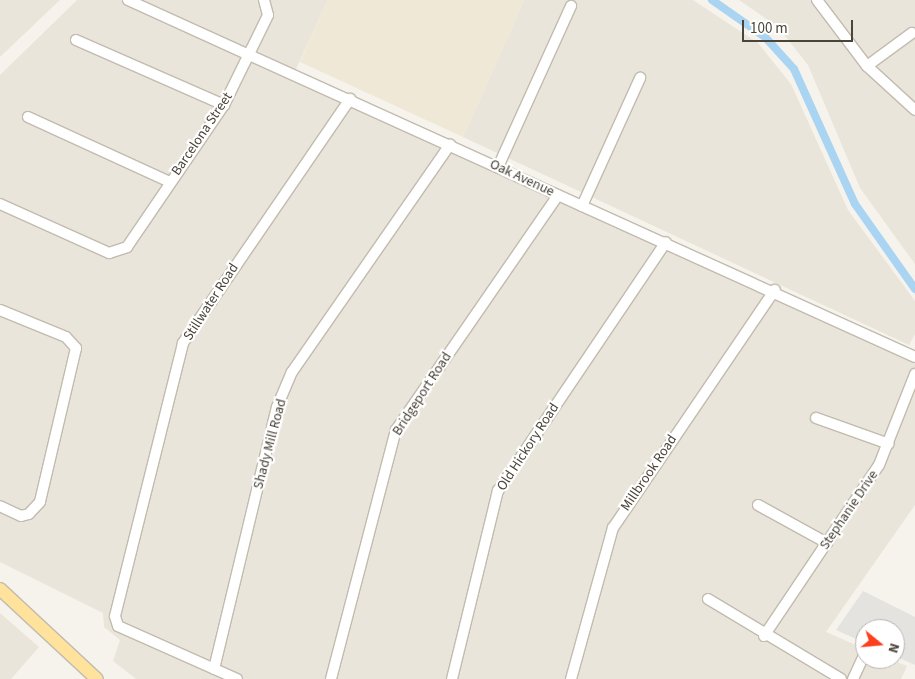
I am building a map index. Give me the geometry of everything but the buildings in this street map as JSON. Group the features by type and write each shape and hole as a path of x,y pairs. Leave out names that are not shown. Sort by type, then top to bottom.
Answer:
{"main road":[{"path":"0,590 97,679"}],"street":[{"name":"Oak Avenue","path":"128,0 350,99 582,206 775,290 915,358"},
{"path":"817,0 867,66 889,91 915,110"},
{"name":"Barcelona Street","path":"0,204 109,253 118,253 224,105 268,15 266,2"},
{"path":"498,167 571,6"},
{"path":"867,66 912,32"},
{"path":"76,40 224,105"},
{"path":"582,206 640,78"},
{"name":"Stillwater Road","path":"214,669 116,621 183,342 350,99"},
{"path":"28,117 170,182"},
{"name":"Shady Mill Road","path":"214,669 277,408 292,372 450,145"},
{"name":"Bridgeport Road","path":"331,679 396,430 558,195"},
{"name":"Old Hickory Road","path":"452,679 498,491 666,242"},
{"name":"Millbrook Road","path":"571,679 612,528 775,290"},
{"path":"0,310 66,337 76,348 40,502 30,514 21,516 0,506"},
{"name":"Stephanie Drive","path":"764,636 827,543 888,444 915,374"},
{"path":"816,418 888,444"},
{"path":"758,505 827,543"},
{"path":"708,600 764,636 841,679"},
{"path":"214,669 237,679"}],"shaded area":[{"path":"0,0 60,0 0,57"},
{"path":"77,0 328,0 291,80 915,363 915,505 826,632 855,645 855,669 905,669 905,665 907,666 901,679 136,679 113,661 120,640 104,627 103,613 0,562 0,75"},
{"path":"328,0 524,0 463,137 300,62"},
{"path":"524,0 693,0 758,43 791,84 848,210 915,301 915,334 909,345 463,137"},
{"path":"739,0 915,0 915,264 860,188 808,65 778,27"},
{"path":"863,591 915,617 915,665 905,660 905,619 855,619 855,639 836,630"},
{"path":"0,613 39,647 11,679 0,679"}],"waterway":[{"path":"712,0 765,37 794,69 855,204 915,289"}]}
